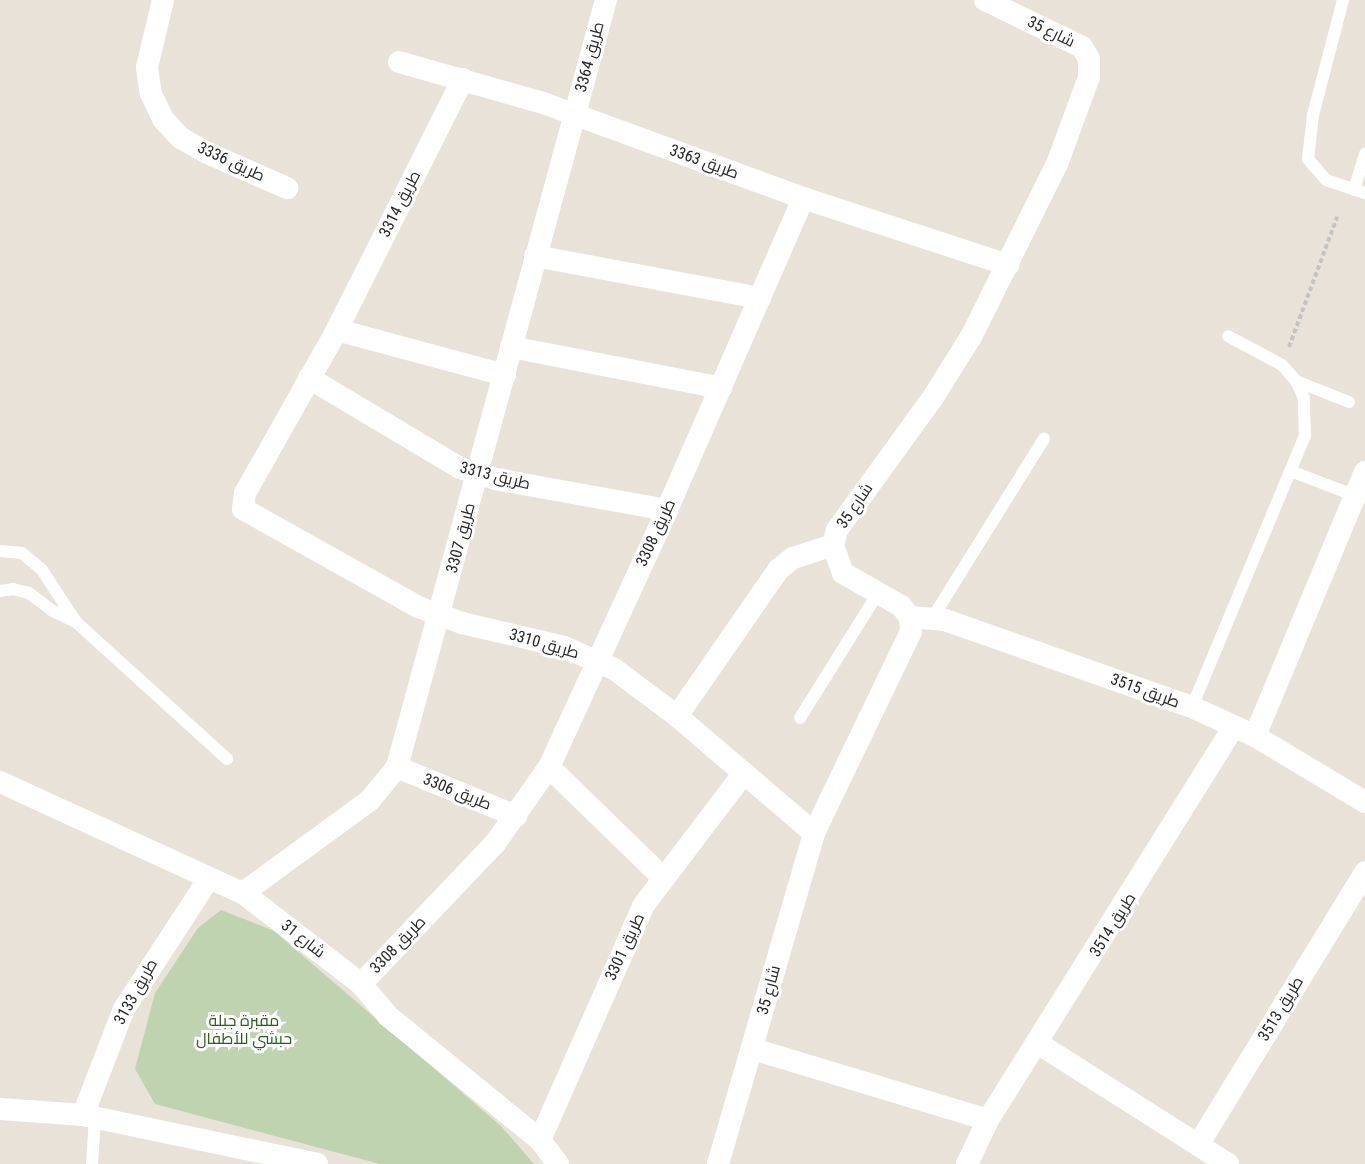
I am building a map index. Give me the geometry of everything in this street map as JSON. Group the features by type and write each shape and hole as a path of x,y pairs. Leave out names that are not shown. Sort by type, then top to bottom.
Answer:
{"street":[{"name":"طريق 3336","path":"163,0 147,67 151,94 163,118 181,138 205,152 287,188"},
{"name":"طريق 3364","path":"574,115 606,0"},
{"name":"شارع 35","path":"718,1164 814,833 909,637 910,617 900,606 843,573 833,545 845,518 953,368 1008,265 1057,164 1089,77 1089,59 1082,46 985,0"},
{"name":"طريق 3363","path":"399,62 464,79 574,115 803,198 1008,265"},
{"name":"طريق 3314","path":"243,509 245,493 337,330 464,79"},
{"name":"طريق 3307","path":"243,893 370,800 397,768 440,617 574,115"},
{"name":"طريق 3308","path":"361,984 516,816 549,767 668,510 803,198"},
{"path":"535,256 760,297"},
{"path":"337,330 505,375"},
{"path":"511,346 721,388"},
{"name":"طريق 3313","path":"309,378 443,460 478,474 668,510"},
{"name":"طريق 3514","path":"967,1164 988,1120 1244,732 1356,496 1365,472"},
{"name":"طريق 3310","path":"243,509 396,597 440,617 564,647 598,661 677,716 814,833"},
{"path":"677,716 778,570 793,558 833,545"},
{"name":"طريق 3515","path":"910,617 933,617 1192,707 1244,732 1365,802"},
{"path":"549,767 663,878"},
{"name":"طريق 3306","path":"397,768 516,816"},
{"name":"طريق 3301","path":"540,1140 627,936 663,878 744,773"},
{"name":"شارع 31","path":"2,787 243,893 361,984 388,1016 540,1140 558,1164"},
{"name":"طريق 3513","path":"1198,1145 1365,872"},
{"name":"طريق 3133","path":"89,1117 124,1009 209,878"},
{"path":"1039,1044 1228,1164"},
{"path":"753,1049 988,1120"},
{"path":"0,1109 89,1117 317,1164"}],"lane":[{"path":"1343,0 1313,115 1308,159 1326,180 1359,192 1365,154"},
{"path":"1192,707 1293,472 1305,436 1307,417 1296,381 1282,365 1228,336"},
{"path":"1296,381 1349,402"},
{"path":"933,617 1044,439"},
{"path":"1293,472 1356,496"},
{"path":"0,551 22,554 42,570 76,622 227,759"},
{"path":"0,591 13,589 29,593 53,612 76,622"},
{"path":"800,718 878,594"},
{"path":"89,1117 92,1164"}],"path":[{"path":"1282,365 1337,217"}],"green space":[{"name":"مقبرة جبلة حبشي للأطفال","path":"221,910 274,931 501,1126 534,1164 380,1164 155,1104 135,1069 155,993 198,928"}]}
